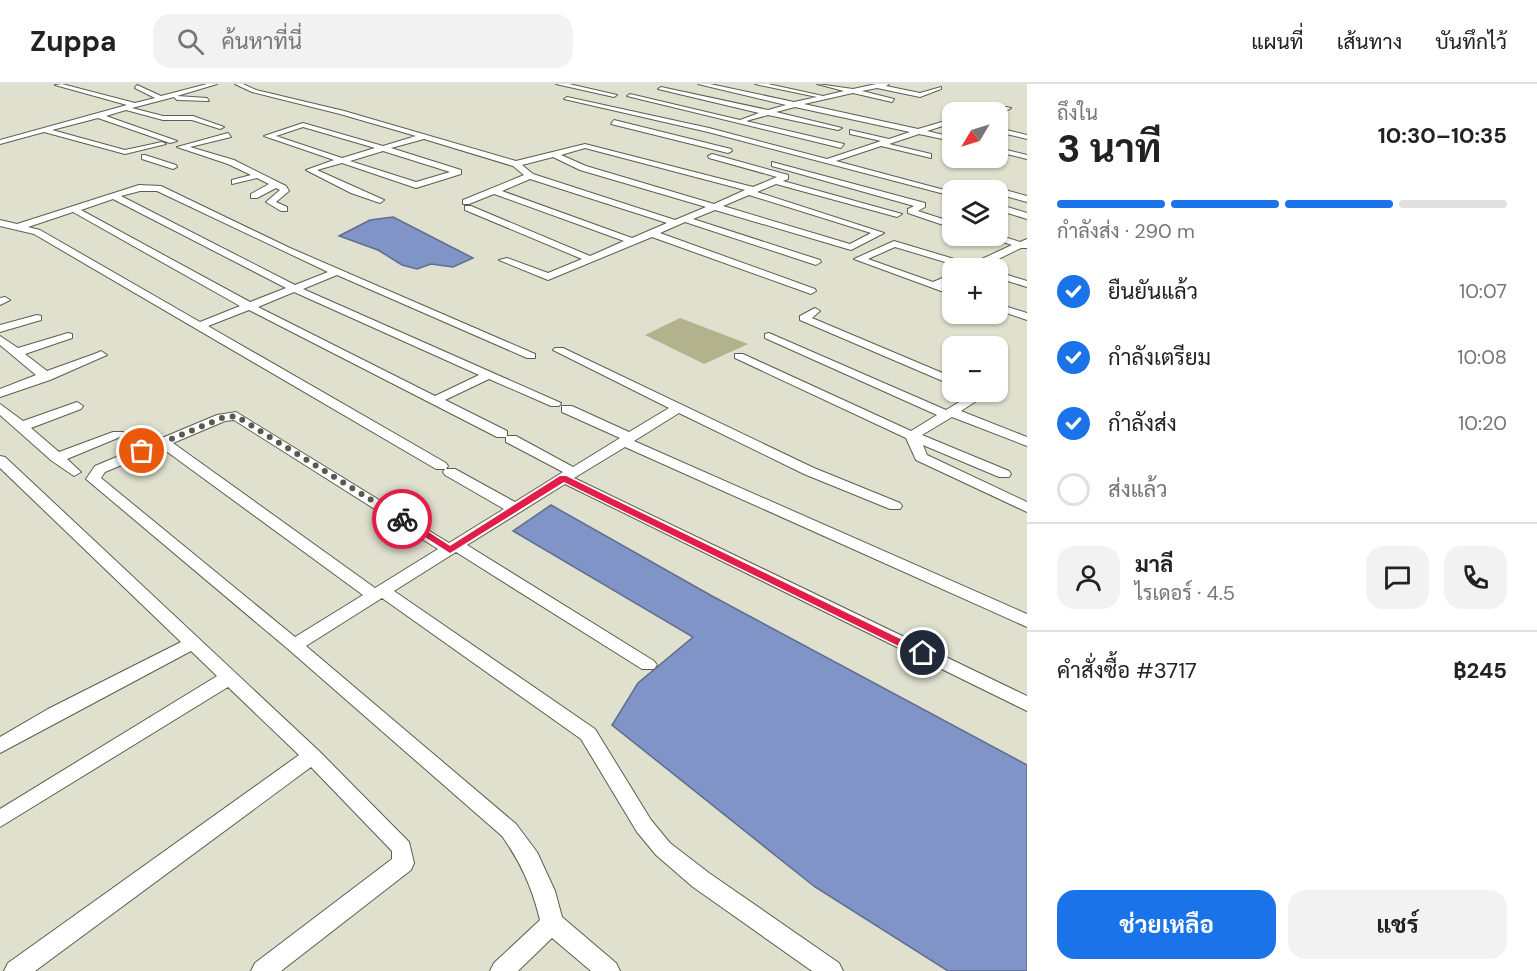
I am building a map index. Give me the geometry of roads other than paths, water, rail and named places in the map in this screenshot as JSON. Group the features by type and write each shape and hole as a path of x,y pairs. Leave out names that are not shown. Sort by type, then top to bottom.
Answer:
{"street":[{"path":"0,142 214,84"},
{"path":"238,84 254,91 342,112 516,164 530,176 816,262"},
{"path":"559,84 614,93"},
{"path":"581,88 594,84"},
{"path":"701,84 942,136"},
{"path":"762,84 825,98"},
{"path":"820,84 892,100"},
{"path":"868,84 883,85 920,95 939,89 924,86"},
{"path":"58,85 137,106"},
{"path":"177,85 193,90"},
{"path":"683,139 796,104 883,85"},
{"path":"137,87 162,99"},
{"path":"661,88 838,128"},
{"path":"171,96 207,100"},
{"path":"630,96 841,146"},
{"path":"567,99 709,130 942,191"},
{"path":"611,107 622,104"},
{"path":"803,110 811,107"},
{"path":"837,113 850,107"},
{"path":"126,109 163,118 193,118 220,127"},
{"path":"100,116 231,162 276,184 285,189 270,202 284,209"},
{"path":"615,122 922,205"},
{"path":"803,172 828,161 888,144 942,124"},
{"path":"303,125 382,148 458,172 416,185 268,136 303,125"},
{"path":"801,136 812,131"},
{"path":"41,132 125,152 162,144"},
{"path":"41,132 93,148"},
{"path":"853,132 927,156"},
{"path":"173,167 143,158 228,135"},
{"path":"380,200 354,191 310,170 424,136"},
{"path":"811,145 821,141"},
{"path":"888,144 904,144"},
{"path":"746,151 762,145"},
{"path":"516,164 585,146 751,191 879,233 851,247 583,168 556,155"},
{"path":"1008,152 1027,157"},
{"path":"191,160 209,155"},
{"path":"504,260 548,277 785,177 712,156"},
{"path":"235,182 257,176"},
{"path":"530,176 467,205 590,259"},
{"path":"775,181 897,214"},
{"path":"254,196 276,184"},
{"path":"18,227 111,195 145,187 158,188 336,272 531,356"},
{"path":"495,191 632,241"},
{"path":"1008,194 1027,200"},
{"path":"111,195 295,289 561,406 626,439 1027,621"},
{"path":"933,199 911,211 942,222"},
{"path":"72,208 250,306 507,436 568,475 1027,704"},
{"path":"1008,210 1027,216"},
{"path":"0,223 37,232 516,509"},
{"path":"651,233 811,291"},
{"path":"1008,240 1025,244"},
{"path":"942,259 894,244 859,259 942,288"},
{"path":"994,258 1025,244"},
{"path":"199,326 336,272"},
{"path":"1008,278 1027,284"},
{"path":"934,285 942,281"},
{"path":"1008,310 1027,317"},
{"path":"815,311 804,318 942,377"},
{"path":"0,329 37,318"},
{"path":"16,353 68,336"},
{"path":"769,336 949,413 1027,442"},
{"path":"0,339 46,377"},
{"path":"560,350 809,471 895,506"},
{"path":"0,393 101,355"},
{"path":"739,356 912,436 1004,474"},
{"path":"434,401 488,375"},
{"path":"912,436 966,402"},
{"path":"20,427 77,406"},
{"path":"0,408 74,472"},
{"path":"294,645 678,408"},
{"path":"608,971 552,923 544,891 529,858 509,830 294,645 93,479 100,469 163,442 222,418 240,417 648,665"},
{"path":"57,458 118,435"},
{"path":"912,436 921,457 1027,508"},
{"path":"163,442 379,593 588,734 644,826 663,849 701,880 831,971"},
{"path":"0,460 191,644 312,756 402,848 403,863 263,971"},
{"path":"0,746 63,710 191,644"},
{"path":"0,819 228,678"},
{"path":"16,971 312,756"},
{"path":"502,971 552,923"}],"water":[{"path":"393,217 473,258 453,267 431,264 417,269 402,265 378,250 339,236 370,220"},
{"path":"551,505 712,596 1027,765 1027,971 948,971 815,887 612,725 638,683 693,637 513,531"}]}
